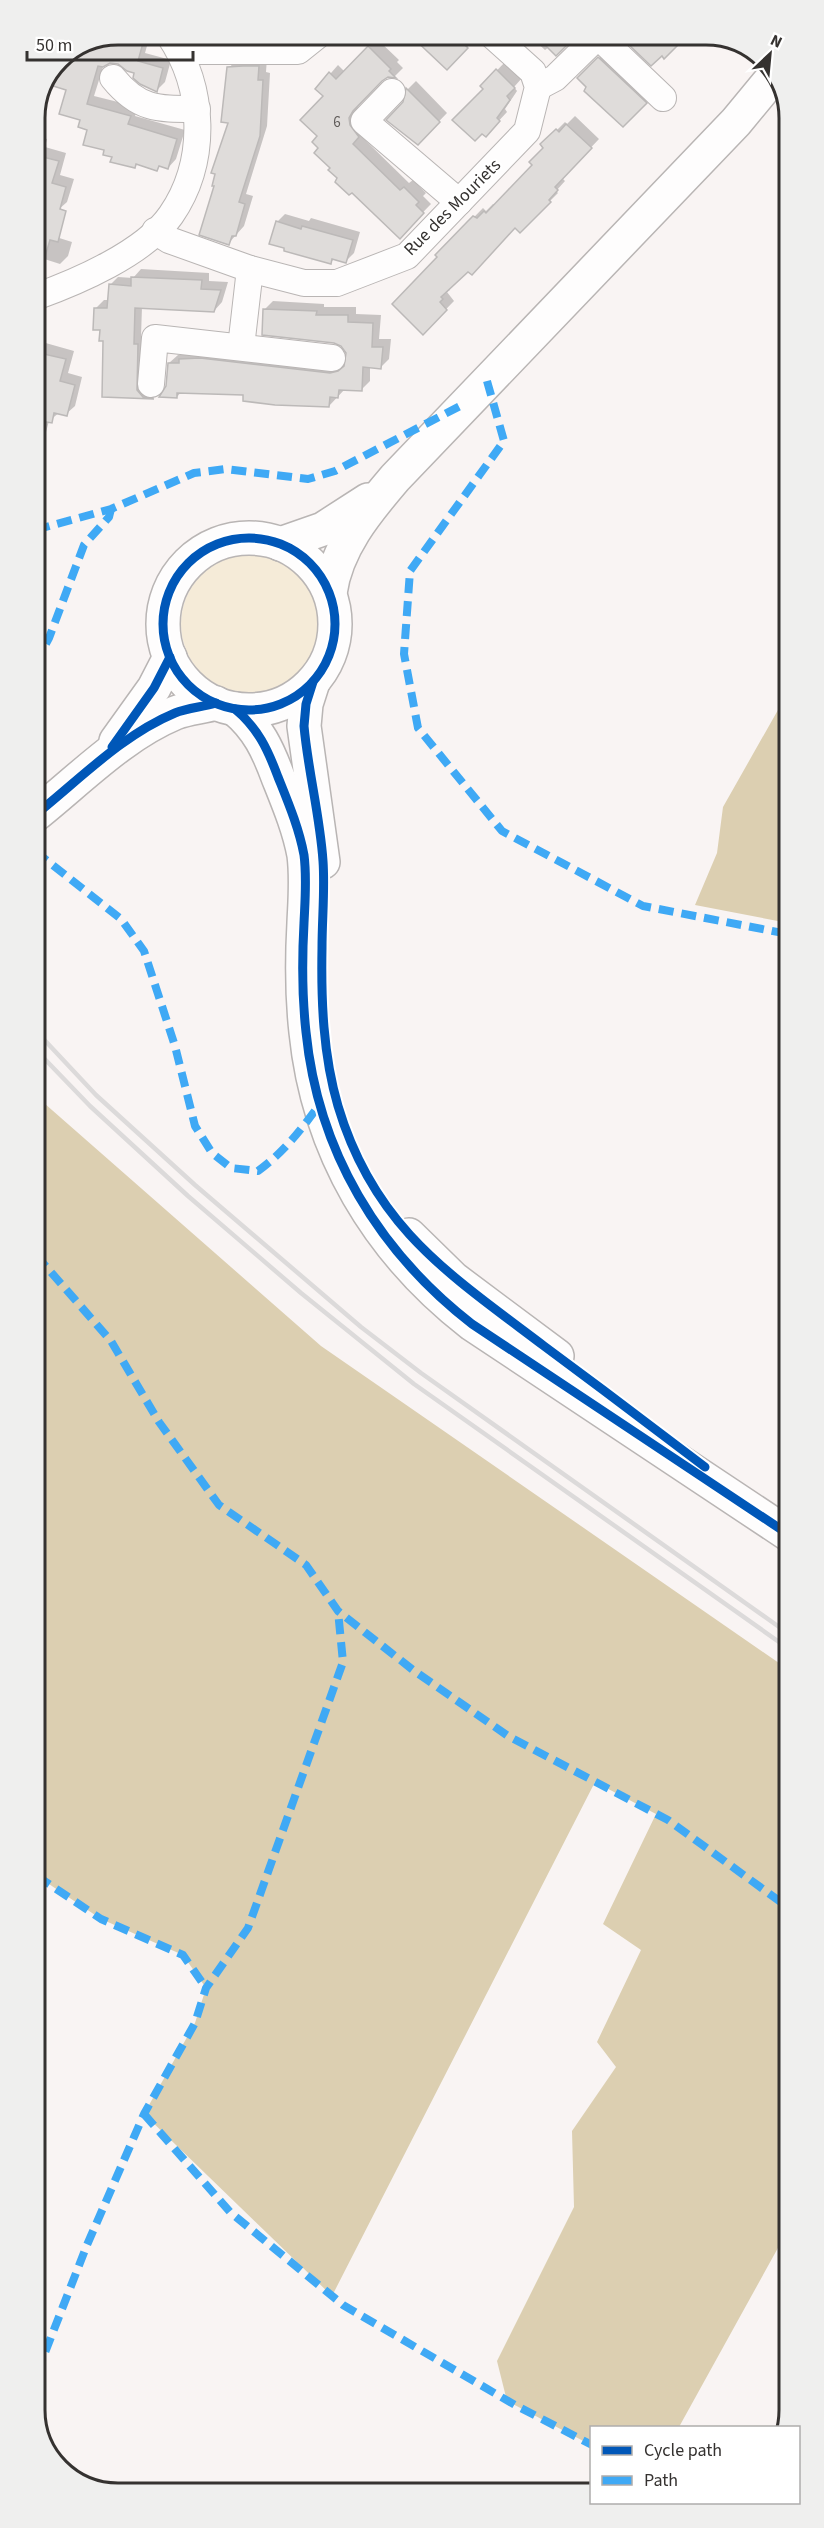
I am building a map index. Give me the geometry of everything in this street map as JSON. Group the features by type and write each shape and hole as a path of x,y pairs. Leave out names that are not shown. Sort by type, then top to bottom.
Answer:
{"main road":[{"path":"330,593 334,572 343,550 365,514 395,478 736,122 767,84"},
{"path":"736,122 774,92"},
{"path":"280,544 323,529 349,513 395,478"},
{"path":"47,805 102,759 176,713 226,706 258,710 296,697 313,682 324,667 334,643 335,618 330,593 320,574 305,558 280,544 258,538 235,539 206,549 187,563 170,589 164,611 163,634 170,657 188,685 226,706 252,726 265,743 298,833 304,854 306,882 303,952 306,1031 313,1077 326,1126 340,1162 382,1233 431,1290 472,1324 779,1526"},
{"path":"102,759 154,688 170,657"},
{"path":"313,682 306,704 304,726 323,860 322,987 327,1056 345,1126 372,1186 406,1232 454,1279 779,1525"}],"street":[{"path":"45,293 91,274 130,250 170,216 193,165 198,135 192,79 175,45"},
{"path":"205,45 298,51 305,45"},
{"path":"503,45 533,72 538,87 555,78 588,45"},
{"path":"608,45 663,98"},
{"path":"113,78 127,94 159,109 197,109"},
{"name":"Rue des Mouriets","path":"155,231 169,240 250,268 304,283 337,283 407,256 527,131 538,87"},
{"path":"392,92 364,121 459,202"},
{"path":"241,347 250,268"},
{"path":"151,384 155,338 332,358"}],"shaded area":[{"path":"250,555 276,560 299,575 314,598 319,624 314,650 299,673 276,688 250,693 224,688 201,673 186,650 181,624 186,598 201,575 224,560"},
{"path":"779,708 779,921 695,905 717,853 723,807"},
{"path":"45,1104 321,1346 779,1663 779,2246 680,2426 590,2426 590,2444 507,2401 497,2361 574,2207 572,2131 616,2067 597,2042 641,1950 603,1924 656,1814 595,1782 332,2296 144,2114 195,2023 206,1988 183,1955 101,1919 45,1881"}],"building":[{"path":"142,45 138,61 163,68 157,92 140,84 133,78 134,73 118,64 110,63 103,67 98,66 87,104 131,116 128,124 177,139 168,169 159,166 157,171 136,164 135,168 110,162 112,157 103,155 104,150 83,145 87,130 78,127 80,120 59,114 66,90 53,86 66,66 78,57 104,46"},
{"path":"421,45 465,45 468,48 447,70"},
{"path":"545,45 567,45 556,56"},
{"path":"629,45 678,45 664,59 662,56 651,66"},
{"path":"368,46 391,69 389,71 396,78 388,77 382,81 353,111 349,118 350,125 359,137 353,144 400,190 404,187 419,202 416,205 424,213 400,239 352,193 349,195 335,182 337,178 328,170 330,168 314,153 318,148 312,142 317,136 300,120 323,96 315,89 329,72 336,79"},
{"path":"598,57 647,103 623,127 584,91 586,87 577,78"},
{"path":"259,66 258,80 263,80 260,136 239,202 245,204 236,236 232,236 229,245 199,235 214,186 212,186 215,174 211,173 228,123 221,122 227,67"},
{"path":"496,69 515,88 507,96 510,100 497,118 500,121 486,137 482,134 475,141 452,120 483,89 480,86"},
{"path":"406,88 440,122 418,145 386,120 403,102"},
{"path":"566,124 592,148 555,187 558,190 549,200 551,202 520,233 515,228 472,275 468,272 441,297 443,299 440,302 447,310 423,335 392,304 473,216 477,218 484,211 486,213 532,165 529,162 543,148 540,144 556,129 559,132"},
{"path":"45,158 59,161 52,183 66,187 60,209 66,211 58,242 50,240 45,257"},
{"path":"276,221 353,240 346,263 332,259 331,264 284,251 284,248 269,244"},
{"path":"131,277 202,280 201,289 221,290 214,312 135,308 134,344 138,344 137,390 143,397 154,399 102,397 103,341 99,341 100,330 93,330 94,308 107,308 109,284 131,286"},
{"path":"263,309 317,311 316,315 348,315 348,322 373,323 372,347 383,347 381,369 363,367 362,391 339,390 338,398 330,397 329,407 243,401 243,395 177,393 177,398 159,397 166,386 168,363 179,363 179,359 200,358 330,373 344,366 346,353 341,346 334,343 262,335"},
{"path":"45,354 66,359 60,381 75,385 67,416 54,413 52,423 45,422"}],"railway":[{"path":"45,1041 96,1095 195,1185 361,1327 421,1373 779,1627"},
{"path":"45,1059 90,1106 188,1196 301,1293 414,1384 779,1642"}],"marked path":[{"path":"487,381 504,441 410,571 404,654 418,728 502,831 643,906 779,932"},
{"path":"45,527 111,509 194,473 226,469 308,479 335,471 466,403"},
{"path":"45,645 84,545 109,517 111,509"},
{"path":"45,859 121,919 144,951 175,1046 195,1126 212,1153 231,1168 258,1171 292,1140 320,1104"},
{"path":"45,1265 111,1341 159,1422 219,1505 306,1565 338,1611 413,1670 508,1736 668,1820 779,1901"},
{"path":"45,2353 87,2245 144,2114 195,2023 206,1988 248,1928 343,1662 338,1611"},
{"path":"45,1881 101,1919 183,1955 206,1988"},
{"path":"144,2114 230,2212 343,2305 515,2405 590,2444"}],"cycle path":[{"path":"249,538 266,539 282,544 297,552 310,563 321,576 329,591 334,607 335,624 334,641 329,657 321,672 310,685 297,696 282,704 266,709 249,710 232,709 216,704 201,696 188,685 177,672 169,657 164,641 163,624 164,607 169,591 177,576 188,563 201,552 216,544 232,539 249,538"},
{"path":"112,747 154,688 170,657"},
{"path":"313,682 306,704 304,726 323,861 324,1027 333,1087 353,1148 372,1184 394,1216 447,1270 509,1320 705,1467"},
{"path":"45,807 137,733 175,713 216,703"},
{"path":"235,709 250,724 266,749 299,835 304,855 306,889 304,1005 313,1076 324,1118 339,1157 358,1195 381,1231 438,1295 472,1324 779,1528"}]}
